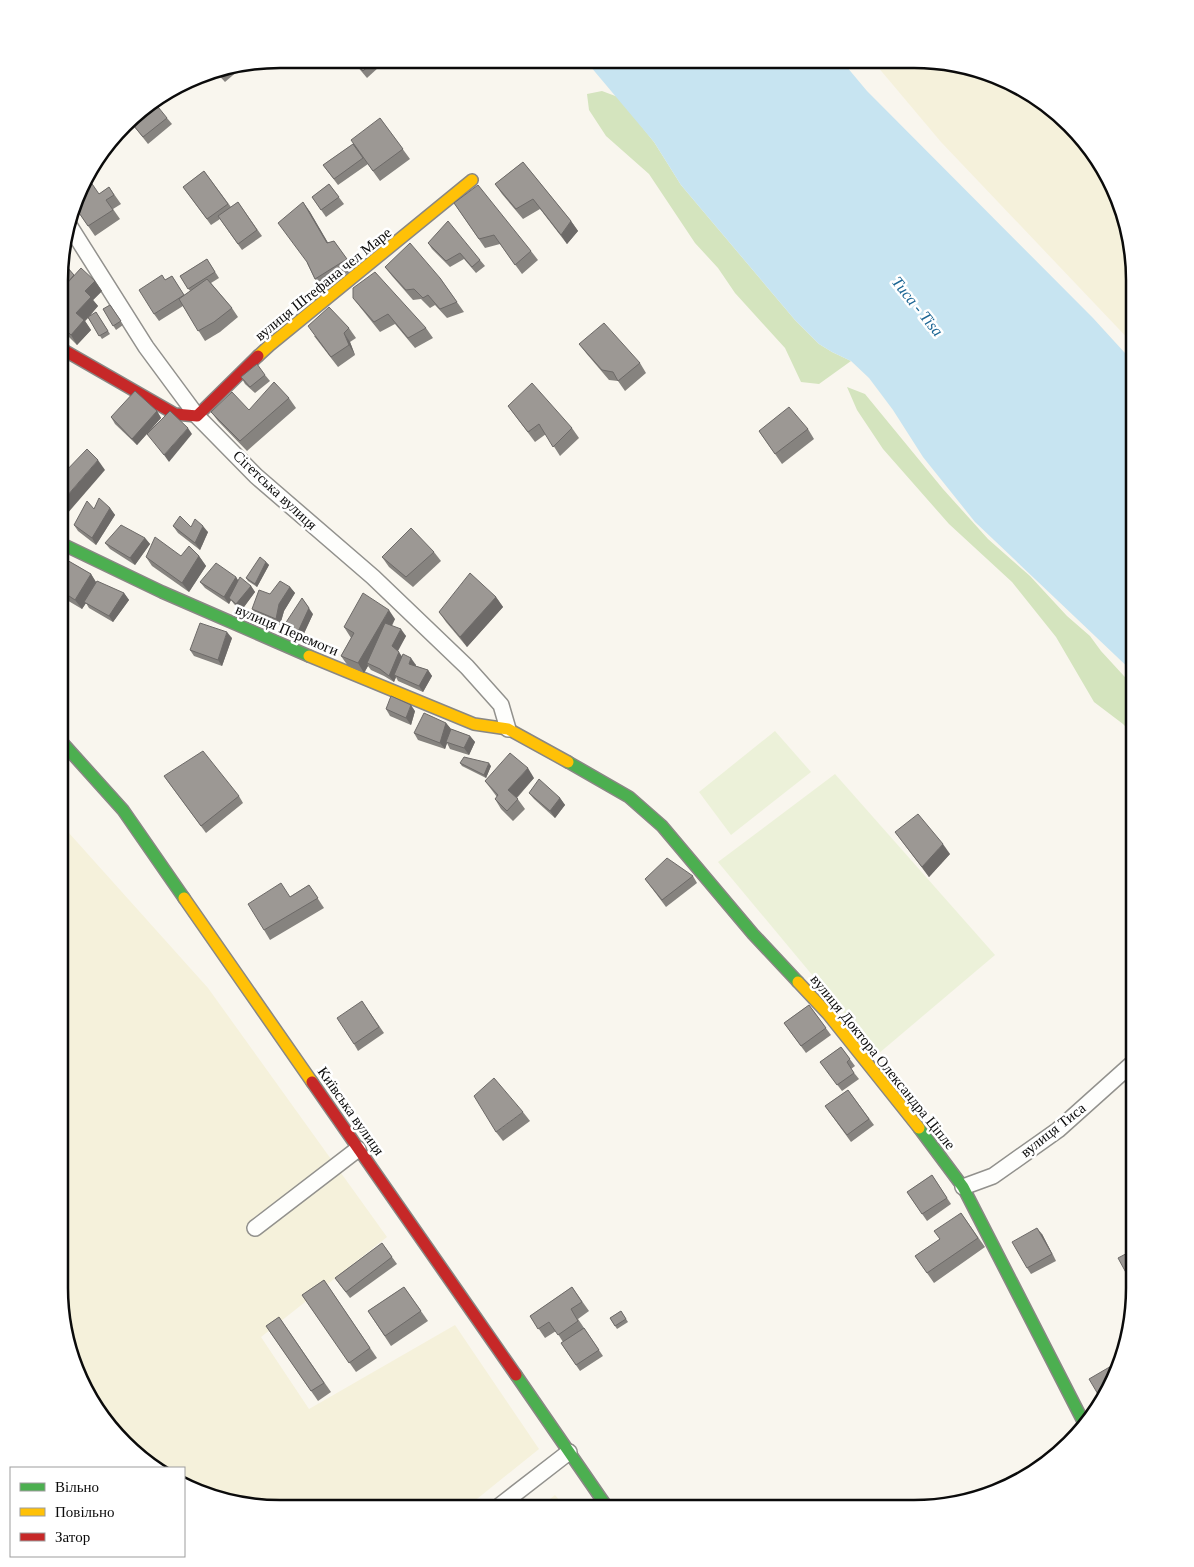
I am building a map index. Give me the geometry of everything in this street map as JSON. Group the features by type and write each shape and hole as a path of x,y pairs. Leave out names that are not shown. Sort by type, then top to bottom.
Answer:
{"street":[{"name":"вулиця Штефана чел Маре","path":"197,416 270,345 472,180"},
{"name":"Сігетська вулиця","path":"73,232 146,347 197,416 256,476 373,577 467,667 501,705 508,729"},
{"path":"68,353 175,414 197,416"},
{"name":"вулиця Перемоги","path":"68,547 105,566 271,641 474,724 508,729"},
{"name":"вулиця Доктора Олександра Ціпле","path":"508,729 629,797 662,826 753,934 828,1014 916,1124 963,1187 1082,1418"},
{"name":"Київська вулиця","path":"68,749 124,810 602,1500"},
{"name":"вулиця Тиса","path":"963,1187 993,1176 1058,1130 1126,1069"},
{"path":"255,1228 358,1149"},
{"path":"507,1500 569,1452"}],"shaded area":[{"path":"879,68 942,69 983,79 1008,89 1044,111 1074,140 1083,150 1105,186 1119,224 1126,265 1126,337 941,142"},
{"path":"68,832 208,988 387,1237 261,1337 309,1409 455,1325 539,1449 476,1500 265,1499 224,1492 186,1478 185,1467 167,1467 150,1456 111,1417 89,1381 79,1356 69,1315 68,1302"},
{"path":"555,1495 559,1500 549,1500"}],"green space":[{"path":"602,91 618,97 654,142 681,185 795,320 819,344 851,361 819,384 801,382 785,348 735,293 718,268 695,243 649,174 606,136 589,110 587,94"},
{"path":"847,387 865,394 943,489 988,539 1030,576 1067,616 1090,636 1126,678 1126,727 1094,702 1056,637 1012,582 949,524 883,449 857,410"},
{"path":"775,731 811,772 731,835 699,792"},
{"path":"835,774 995,955 878,1054 718,862"}],"water":[{"name":"Тиса - Tisa","path":"592,68 848,68 867,91 1093,318 1126,354 1126,665 975,522 923,457 893,410 869,378 851,361 819,344 795,320 681,185 654,142"}],"building":[{"path":"157,106 167,118 143,137 134,126"},
{"path":"380,118 403,149 373,171 351,140"},
{"path":"353,144 363,158 334,179 323,165"},
{"path":"523,162 571,221 561,235 533,199 516,209 495,184"},
{"path":"204,171 228,204 207,219 183,187"},
{"path":"91,182 99,194 109,187 114,195 106,200 113,210 88,226 79,212"},
{"path":"329,184 339,197 321,210 312,197"},
{"path":"478,185 531,251 515,265 494,235 479,239 454,203"},
{"path":"238,202 257,230 238,244 218,216"},
{"path":"303,202 327,243 334,241 347,259 315,279 307,262 278,223"},
{"path":"448,221 480,260 472,267 460,253 446,261 428,243"},
{"path":"410,243 440,278 457,302 440,309 428,295 423,298 414,289 406,290 385,267"},
{"path":"207,259 215,272 188,289 180,276"},
{"path":"68,268 74,275 68,282"},
{"path":"81,268 95,281 85,291 91,297 76,313 84,320 71,335 68,332 68,282"},
{"path":"375,272 426,328 408,338 388,314 374,322 353,298 353,288"},
{"path":"162,275 165,280 172,276 184,295 154,314 139,290"},
{"path":"207,279 232,308 214,322 198,331 179,299"},
{"path":"110,305 121,321 113,326 103,309"},
{"path":"329,307 349,328 344,333 349,345 331,357 308,326"},
{"path":"96,312 108,331 99,336 88,317"},
{"path":"604,323 640,363 618,381 613,372 602,370 579,344"},
{"path":"257,364 265,375 250,387 241,377"},
{"path":"274,382 289,398 240,441 211,412 232,392 249,410"},
{"path":"532,383 572,428 553,447 539,424 528,432 508,406"},
{"path":"135,391 157,411 132,439 111,417"},
{"path":"789,407 808,429 775,454 759,431"},
{"path":"170,411 188,428 164,455 147,434"},
{"path":"87,449 98,460 68,495 68,469"},
{"path":"99,498 110,508 92,538 74,525 87,501 94,509"},
{"path":"180,516 191,527 195,519 203,526 195,543 173,526"},
{"path":"121,525 145,538 130,558 105,543"},
{"path":"411,528 434,552 406,577 382,557"},
{"path":"155,537 181,556 189,546 199,556 182,583 146,557"},
{"path":"260,557 266,562 255,584 246,578"},
{"path":"68,561 91,574 75,600 68,595"},
{"path":"216,563 236,577 224,597 200,582"},
{"path":"470,573 496,597 460,637 439,612"},
{"path":"240,577 251,586 236,604 229,598"},
{"path":"97,581 124,593 109,616 84,602"},
{"path":"280,581 290,587 279,604 276,619 252,609 259,590 270,594"},
{"path":"363,593 389,610 358,663 341,656 354,633 344,627"},
{"path":"302,598 309,608 296,636 283,627"},
{"path":"200,623 227,632 218,660 190,650"},
{"path":"385,623 401,629 392,646 399,652 389,676 367,663"},
{"path":"403,654 411,658 409,664 428,670 419,686 394,675"},
{"path":"391,696 411,705 406,718 386,709"},
{"path":"424,713 446,723 440,743 414,733"},
{"path":"451,729 470,736 464,748 446,742"},
{"path":"203,751 239,796 201,826 164,776"},
{"path":"510,753 528,768 508,790 518,799 507,811 495,799 498,795 485,781"},
{"path":"464,757 489,763 484,775 460,763"},
{"path":"539,779 560,798 550,811 529,793"},
{"path":"918,814 943,844 922,867 895,832"},
{"path":"667,858 693,876 662,900 645,879"},
{"path":"281,883 290,897 309,885 318,898 264,930 248,904"},
{"path":"362,1001 379,1027 354,1044 337,1018"},
{"path":"809,1005 826,1028 801,1046 784,1023"},
{"path":"841,1047 850,1059 847,1062 854,1073 837,1085 820,1062"},
{"path":"494,1078 523,1112 496,1132 474,1096"},
{"path":"848,1090 869,1119 847,1135 825,1106"},
{"path":"932,1175 947,1198 922,1214 907,1192"},
{"path":"961,1213 978,1238 927,1273 915,1256 940,1239 934,1231"},
{"path":"1037,1228 1052,1254 1027,1268 1012,1242"},
{"path":"382,1243 392,1257 346,1292 335,1278"},
{"path":"1126,1254 1126,1273 1118,1258"},
{"path":"324,1280 370,1348 349,1363 302,1295"},
{"path":"404,1287 421,1311 385,1336 368,1311"},
{"path":"572,1287 582,1302 571,1309 578,1321 558,1335 549,1322 538,1329 530,1316"},
{"path":"621,1311 626,1319 615,1326 610,1318"},
{"path":"279,1317 324,1383 311,1391 266,1326"},
{"path":"584,1328 599,1350 576,1365 561,1343"},
{"path":"1111,1366 1098,1394 1089,1379"}],"traffic: fast":[{"path":"68,547 162,592 309,656"},
{"path":"68,749 123,810 184,898"},
{"path":"568,762 629,797 662,826 753,934 798,982"},
{"path":"919,1128 963,1187 1082,1418"},
{"path":"516,1375 602,1500"}],"traffic: slow":[{"path":"258,356 472,180"},
{"path":"309,656 474,724 508,729 568,762"},
{"path":"184,898 312,1082"},
{"path":"798,982 828,1014 919,1128"}],"traffic: jam":[{"path":"68,353 175,414 197,416 258,356"},
{"path":"312,1082 516,1375"}]}
